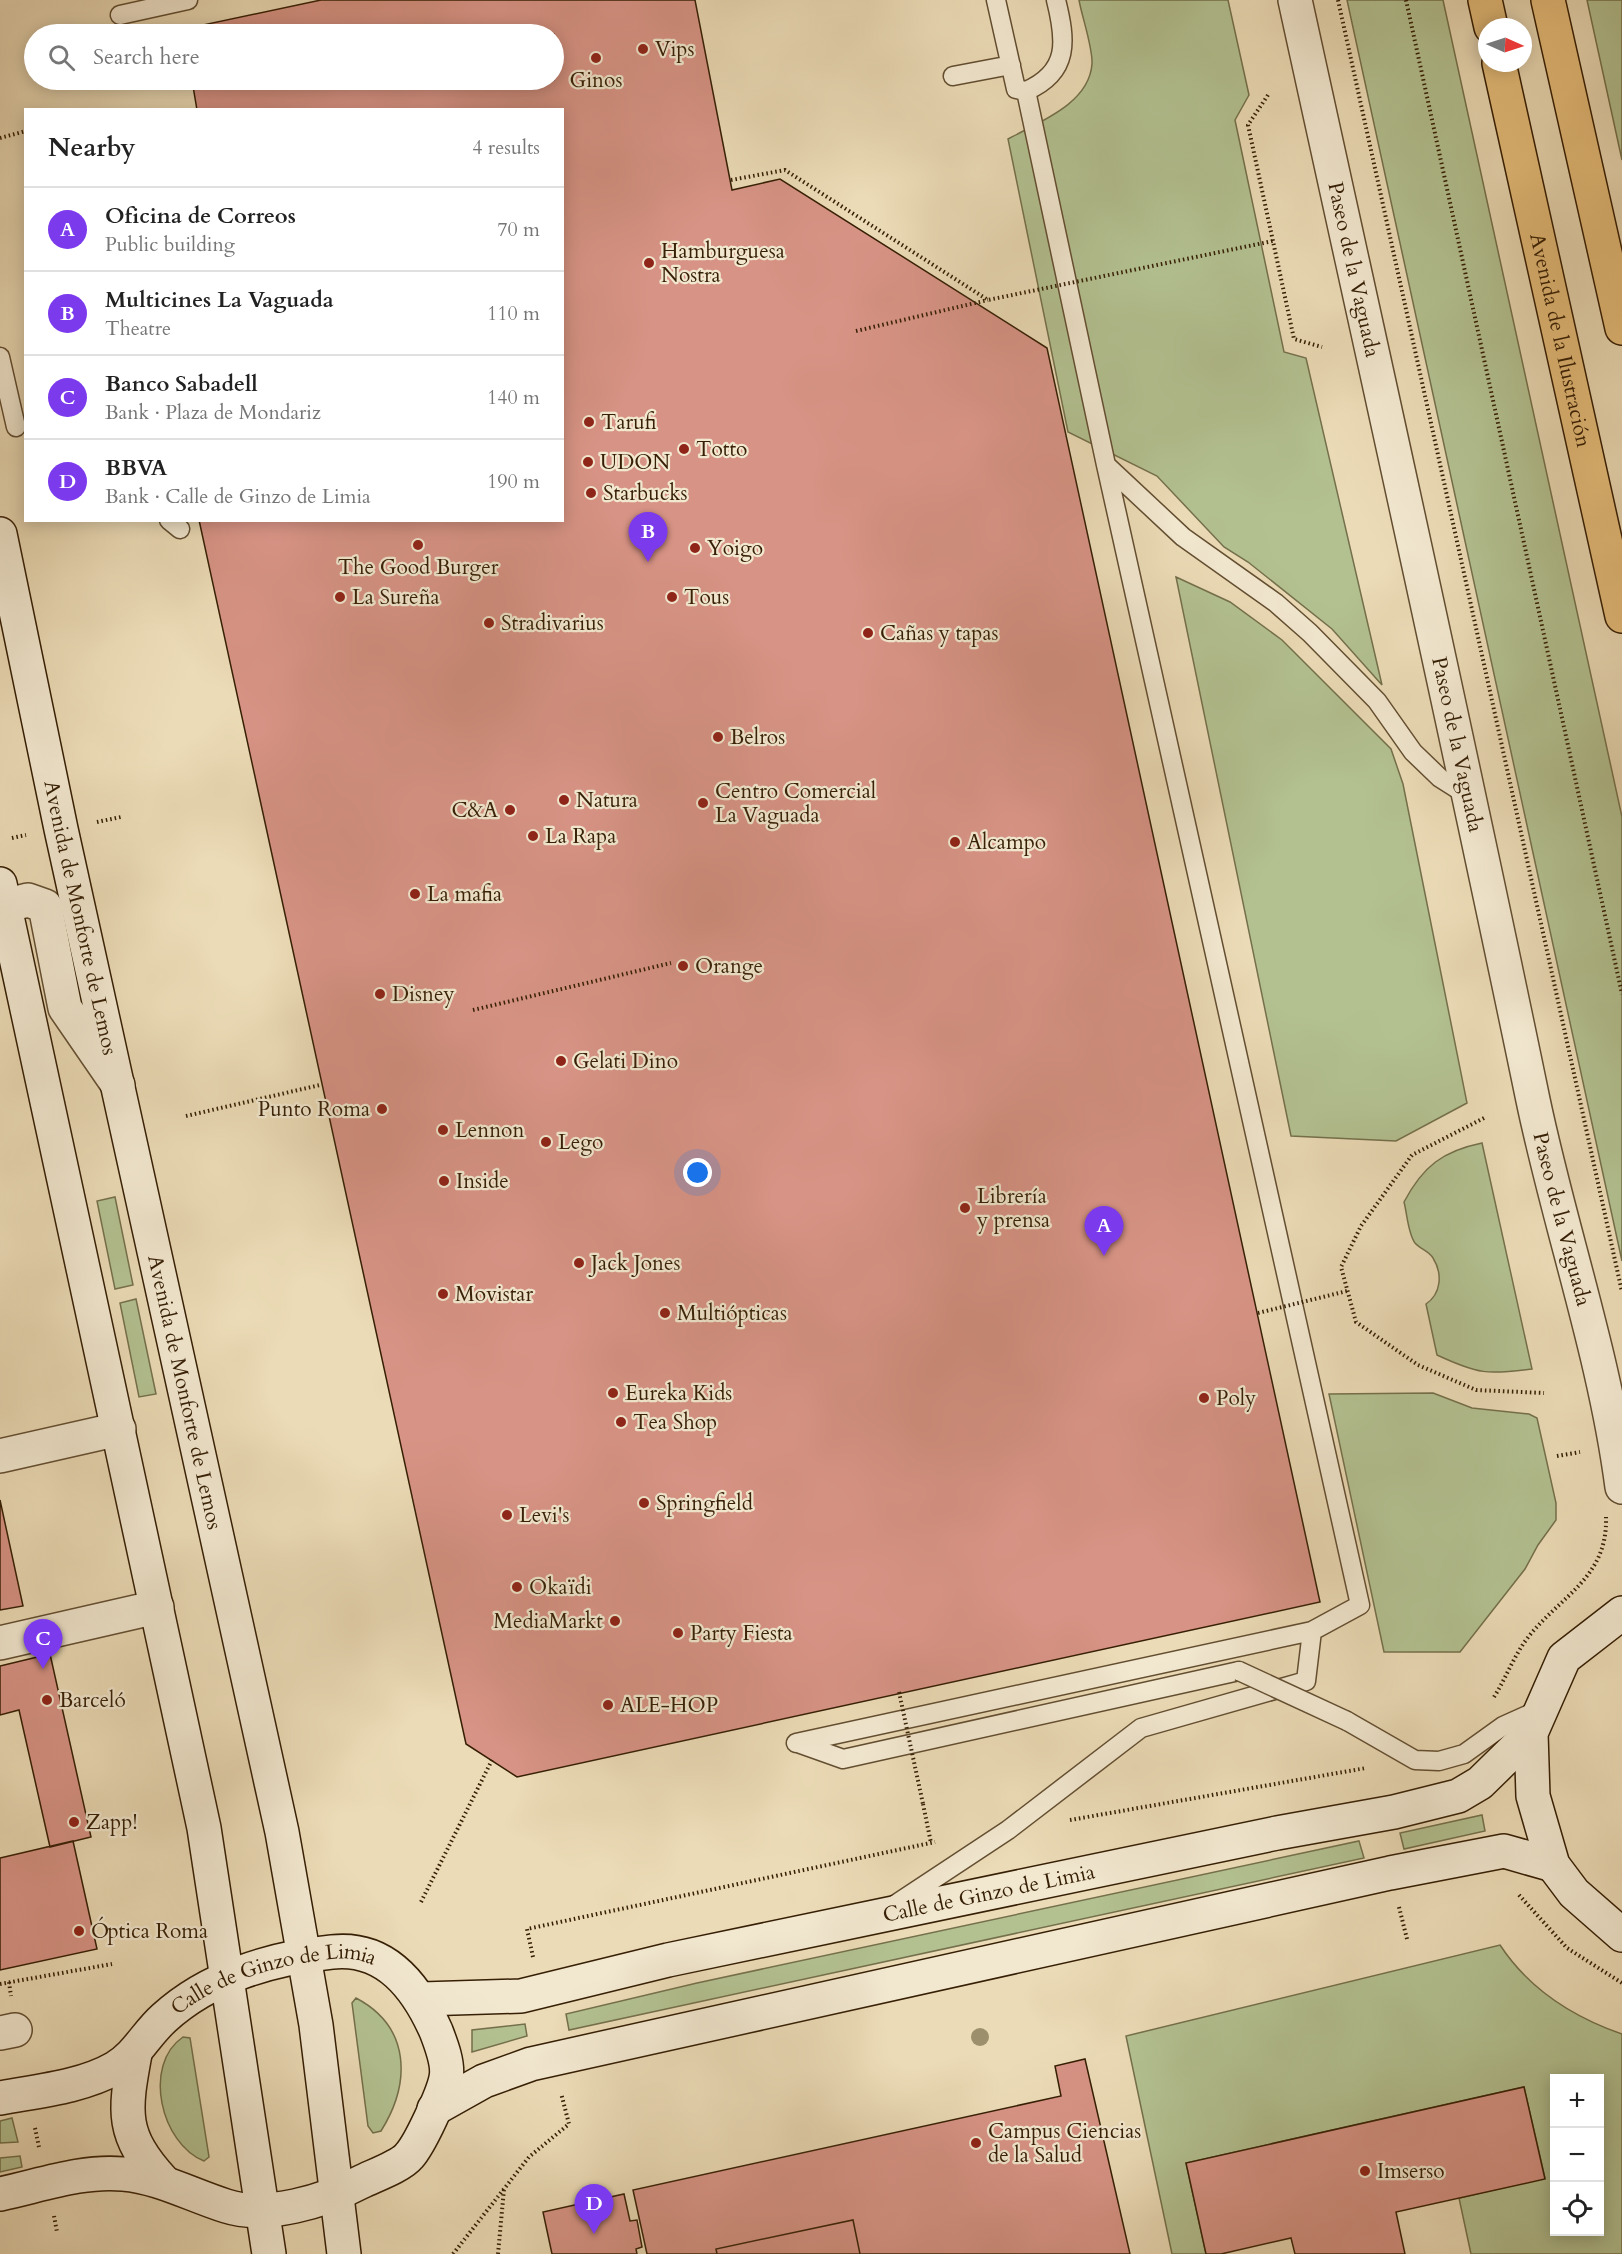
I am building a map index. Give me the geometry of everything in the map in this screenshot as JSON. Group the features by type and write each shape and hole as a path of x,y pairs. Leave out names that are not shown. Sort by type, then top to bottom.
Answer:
{"highway":[{"path":"1485,0 1489,18"},
{"path":"1548,0 1622,328"},
{"name":"Avenida de la Ilustración","path":"1501,72 1622,616"}],"street":[{"name":"Paseo de la Vaguada","path":"1295,0 1470,796 1548,1172 1613,1424 1614,1500"},
{"name":"Avenida de Monforte de Lemos","path":"0,534 61,828 282,1832 305,1955 338,2194 344,2254"},
{"path":"118,1085 65,1008 45,906 28,900 2,899 204,1828 269,2254"},
{"path":"0,1456 119,1429"},
{"path":"0,1643 157,1607"},
{"path":"1622,1613 1564,1658 1537,1721 1533,1796 1553,1865 1574,1893 1622,1935"},
{"name":"Calle de Ginzo de Limia","path":"422,1999 521,1996 668,1960 1277,1833 1394,1812 1458,1796 1480,1782 1537,1721"},
{"path":"434,2109 483,2081 531,2064 1339,1883 1504,1851 1553,1865"},
{"name":"Calle de Ginzo de Limia","path":"0,2194 87,2175 121,2174 163,2181 229,2207 262,2212 338,2194 408,2157 434,2109 447,2076 442,2045 422,1999 395,1972 367,1955 337,1951 305,1955 227,1976 166,2016 147,2035 135,2054 128,2088 131,2135 141,2157 163,2181"},
{"name":"Calle de Ginzo de Limia","path":"0,2098 90,2078 114,2069 135,2054"}],"lane":[{"path":"120,15 188,0"},
{"path":"996,0 1016,89 1026,91 1045,83 1060,61 1065,36 1056,0"},
{"path":"953,76 1011,65"},
{"path":"1026,91 1106,465 1360,1605 1312,1631 796,1743 843,1759 1239,1671 1347,1721 1415,1760 1439,1761 1464,1754 1503,1726 1537,1721"},
{"path":"0,357 16,427"},
{"path":"1106,465 1183,537 1276,603 1310,633 1377,701 1413,752 1440,778 1470,796"},
{"path":"876,1917 1008,1830 1141,1728 1306,1681 1312,1631"}],"path":[{"path":"1338,0 1622,1292"},
{"path":"1406,0 1622,994"},
{"path":"1268,95 1248,125 1294,339 1322,347"},
{"path":"0,138 24,132"},
{"path":"731,180 785,170 988,300"},
{"path":"856,331 988,300 1273,240"},
{"path":"90,823 121,817"},
{"path":"473,1010 671,963"},
{"path":"186,1116 320,1085"},
{"path":"1484,1118 1412,1155 1361,1226 1341,1267 1356,1322 1418,1365 1476,1390 1544,1393"},
{"path":"1258,1313 1347,1292"},
{"path":"1493,1699 1527,1639 1590,1575 1600,1558 1614,1500"},
{"path":"899,1692 931,1843"},
{"path":"421,1902 492,1760"},
{"path":"1368,1777 1366,1768 1372,1762"},
{"path":"1511,1888 1567,1948 1622,1983"},
{"path":"1397,1902 1407,1939"},
{"path":"527,1929 534,1961"},
{"path":"0,1984 112,1964"},
{"path":"453,2254 529,2157 569,2124 558,2084"},
{"path":"34,2118 40,2155"},
{"path":"498,2254 504,2187"}],"green space":[{"path":"1079,0 1228,0 1249,95 1235,120 1284,352 1306,358 1382,685 1332,629 1248,562 1224,547 1157,476 1068,432 1008,139 1047,118 1072,101 1089,78 1092,57"},
{"path":"1347,0 1443,0 1622,817 1622,1261"},
{"path":"1587,0 1622,0 1622,160"},
{"path":"1176,577 1230,602 1282,640 1391,749 1403,784 1467,1103 1396,1141 1291,1136"},
{"path":"1482,1143 1532,1369 1504,1372 1483,1371 1463,1366 1437,1355 1426,1304 1435,1295 1439,1283 1438,1271 1431,1256 1417,1245 1409,1229 1404,1202 1419,1179 1445,1156 1468,1146"},
{"path":"115,1197 133,1285 115,1289 97,1201"},
{"path":"136,1299 156,1394 139,1397 120,1303"},
{"path":"1433,1393 1472,1408 1529,1414 1537,1418 1556,1503 1556,1520 1538,1545 1525,1569 1460,1652 1384,1652 1329,1394"},
{"path":"1482,1815 1485,1831 1404,1849 1400,1833"},
{"path":"1359,1841 1364,1858 569,2030 566,2014 697,1983"},
{"path":"1500,1945 1524,1975 1554,2000 1586,2019 1622,2034 1622,2254 1471,2254 1459,2198 1545,2178 1524,2087 1186,2163 1206,2254 1172,2254 1126,2036"},
{"path":"356,1998 374,2010 387,2024 396,2040 400,2057 401,2075 391,2113 381,2131 373,2133 368,2126 352,2003"},
{"path":"525,2024 527,2036 472,2052 472,2030"},
{"path":"183,2037 190,2038 209,2157 204,2161 189,2152 177,2138 168,2122 162,2103 160,2084 163,2066 170,2050"},
{"path":"12,2118 18,2142 0,2143 0,2121"},
{"path":"20,2156 22,2167 0,2172 0,2158"}],"building":[{"name":"Centro Comercial La Vaguada","path":"321,0 695,0 732,190 780,179 1047,348 1320,1602 517,1777 466,1744 199,522 564,522 564,108 197,108 194,90 564,90 564,24 208,24"},
{"path":"0,1500 23,1606 0,1610"},
{"path":"50,1654 91,1837 50,1847 19,1710 0,1715 0,1666"},
{"path":"73,1841 97,1949 0,1970 0,1858"},
{"name":"Campus Ciencias de la Salud","path":"1085,2059 1130,2254 647,2254 633,2190 1061,2096 1055,2066"},
{"name":"Imserso","path":"1524,2087 1545,2179 1396,2212 1405,2254 1295,2254 1291,2238 1221,2254 1206,2254 1186,2163"},
{"path":"624,2194 630,2221 637,2220 642,2247 636,2249 637,2254 552,2254 543,2212"},
{"path":"853,2220 860,2254 717,2254 716,2249"}],"place":[{"name":"Vips","path":"643,49"},
{"name":"Ginos","path":"596,58"},
{"name":"Hamburguesa Nostra","path":"649,263"},
{"name":"Tarufi","path":"589,422"},
{"name":"Totto","path":"684,449"},
{"name":"UDON","path":"588,462"},
{"name":"Starbucks","path":"591,493"},
{"name":"The Good Burger","path":"418,545"},
{"name":"Yoigo","path":"695,548"},
{"name":"Multicines La Vaguada","path":"648,562"},
{"name":"La Sureña","path":"340,597"},
{"name":"Tous","path":"672,597"},
{"name":"Stradivarius","path":"489,623"},
{"name":"Cañas y tapas","path":"868,633"},
{"name":"Belros","path":"718,737"},
{"name":"Natura","path":"564,800"},
{"name":"Centro Comercial La Vaguada","path":"703,803"},
{"name":"C&A","path":"510,810"},
{"name":"La Rapa","path":"533,836"},
{"name":"Alcampo","path":"955,842"},
{"name":"La mafia","path":"415,894"},
{"name":"Orange","path":"683,966"},
{"name":"Disney","path":"380,994"},
{"name":"Gelati Dino","path":"561,1061"},
{"name":"Punto Roma","path":"382,1109"},
{"name":"Lennon","path":"443,1130"},
{"name":"Lego","path":"546,1142"},
{"name":"Inside","path":"444,1181"},
{"name":"Librería y prensa","path":"965,1208"},
{"name":"Oficina de Correos","path":"1104,1256"},
{"name":"Jack Jones","path":"579,1263"},
{"name":"Movistar","path":"443,1294"},
{"name":"Multiópticas","path":"665,1313"},
{"name":"Eureka Kids","path":"613,1393"},
{"name":"Poly","path":"1204,1398"},
{"name":"Tea Shop","path":"621,1422"},
{"name":"Springfield","path":"644,1503"},
{"name":"Levi's","path":"507,1515"},
{"name":"Okaïdi","path":"517,1587"},
{"name":"MediaMarkt","path":"615,1621"},
{"name":"Party Fiesta","path":"678,1633"},
{"name":"Banco Sabadell","path":"43,1669"},
{"name":"Barceló","path":"47,1700"},
{"name":"ALE-HOP","path":"608,1705"},
{"name":"Zapp!","path":"74,1822"},
{"name":"Óptica Roma","path":"79,1931"},
{"name":"Campus Ciencias de la Salud","path":"976,2143"},
{"name":"Imserso","path":"1365,2171"},
{"name":"BBVA","path":"594,2234"}]}
